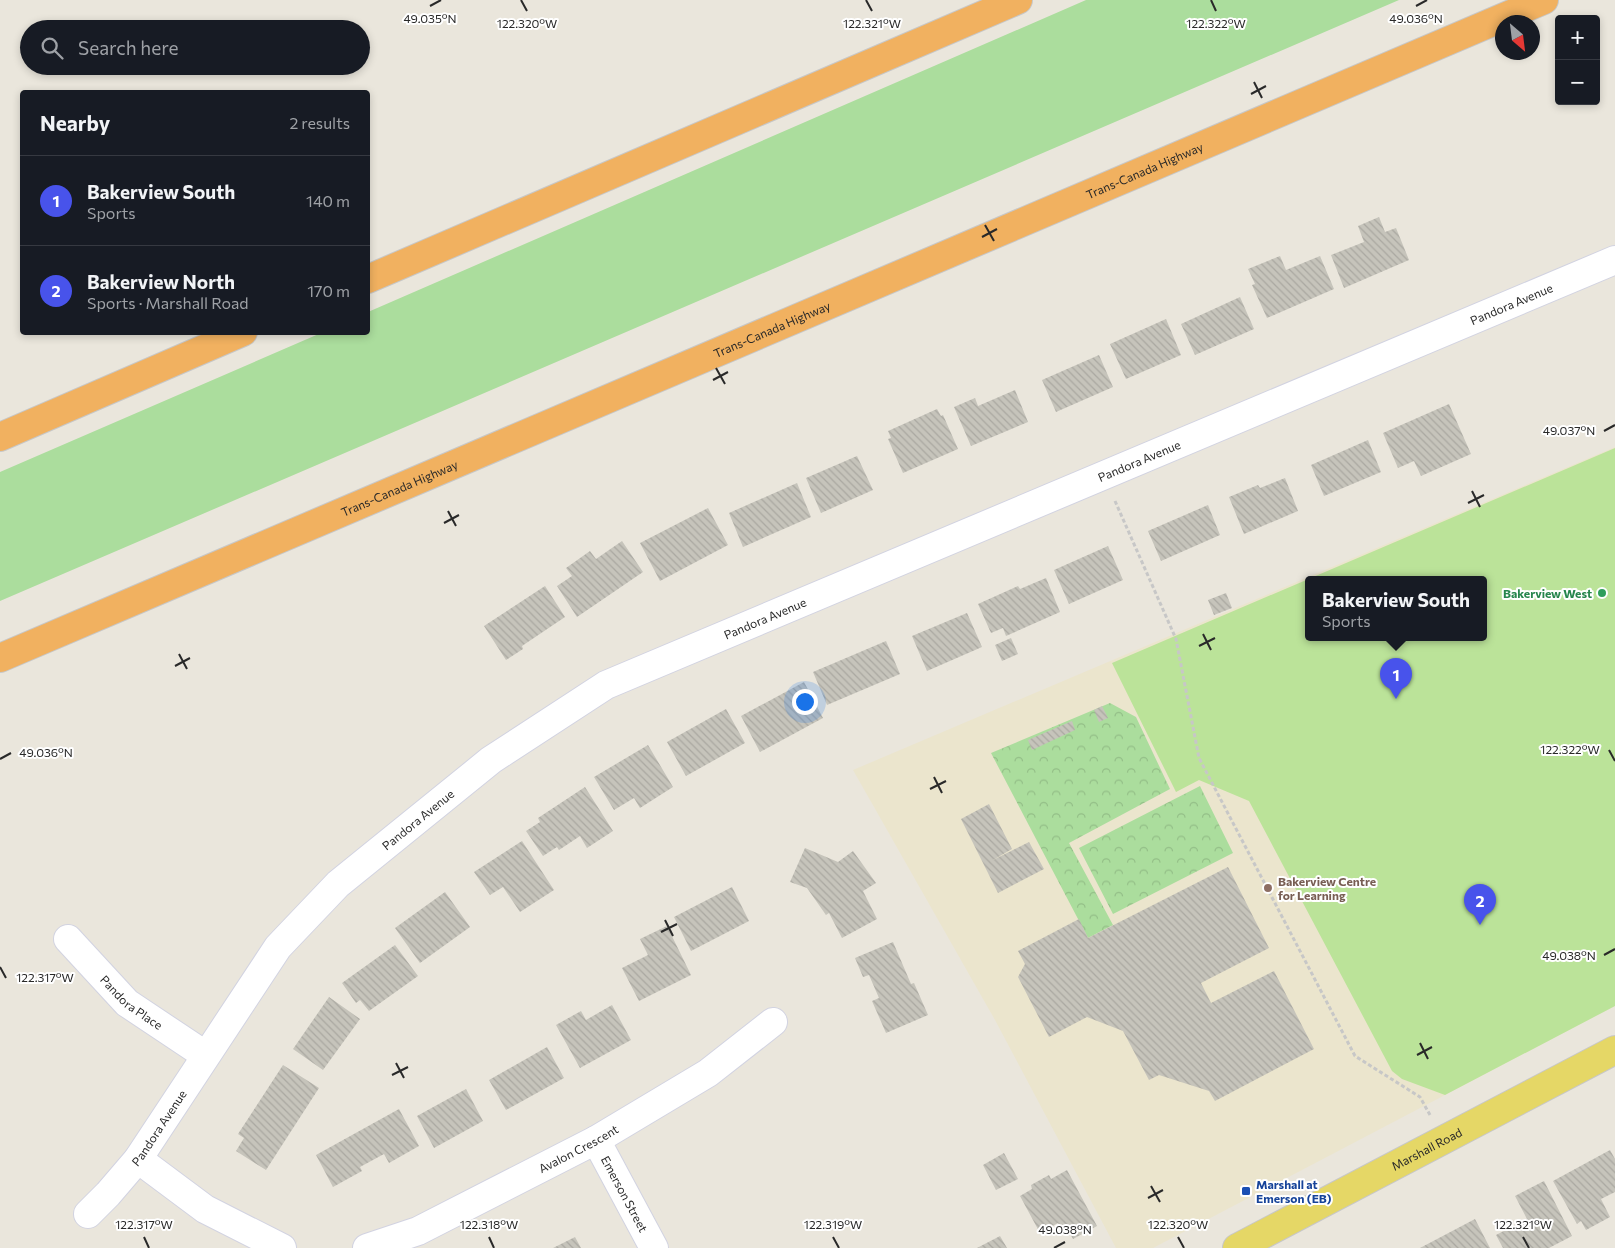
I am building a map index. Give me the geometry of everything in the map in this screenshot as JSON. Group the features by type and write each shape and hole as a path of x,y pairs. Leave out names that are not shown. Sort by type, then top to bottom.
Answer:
{"highway":[{"path":"370,278 1018,0"},
{"name":"Trans-Canada Highway","path":"0,658 1544,0"},
{"path":"0,437 236,335"}],"main road":[{"name":"Marshall Road","path":"1237,1248 1615,1050"}],"street":[{"name":"Pandora Avenue","path":"88,1214 138,1159 278,946 338,884 491,760 606,686 1615,260"},
{"name":"Pandora Place","path":"68,938 127,1003 205,1055"},
{"name":"Avalon Crescent","path":"367,1248 418,1231 596,1140 708,1073 774,1022"},
{"name":"Emerson Street","path":"596,1140 654,1248"},
{"path":"138,1159 205,1209 282,1248"}],"path":[{"path":"1104,475 1176,639 1199,758 1355,1056 1420,1097 1444,1140"}],"shaded area":[{"name":"Bakerview Centre for Learning","path":"1615,447 1615,1006 1153,1248 1116,1248 995,1020 853,770 1305,578 1305,641 1487,641 1487,576 1311,576"}],"green space":[{"path":"1086,0 1399,0 0,601 0,472 316,335 370,335 370,311"},
{"path":"1615,448 1615,1006 1445,1095 1402,1079 1392,1071 1249,801 1199,780 1176,792 1112,663 1305,581 1305,641 1487,641 1487,576 1316,576"},
{"path":"1110,703 1136,717 1170,789 1069,843 1113,925 1088,938 991,753"},
{"path":"1200,786 1233,853 1113,914 1079,848"}],"building":[{"path":"1379,217 1385,232 1396,228 1409,260 1344,288 1331,255 1364,242 1358,226"},
{"path":"1280,256 1286,270 1320,256 1334,289 1267,318 1252,285 1255,284 1248,269"},
{"path":"1240,297 1254,329 1195,355 1181,324"},
{"path":"1166,319 1181,355 1126,379 1110,344"},
{"path":"1099,355 1113,387 1056,412 1042,380"},
{"path":"1015,390 1028,422 971,446 954,407 975,398 978,406"},
{"path":"1449,404 1471,454 1421,476 1414,461 1398,468 1383,433"},
{"path":"937,409 941,416 943,415 958,449 903,473 888,439 891,438 888,431"},
{"path":"1368,440 1381,472 1324,496 1311,465"},
{"path":"857,456 873,490 821,513 806,478"},
{"path":"1285,478 1298,511 1244,534 1229,497 1258,485 1260,488"},
{"path":"797,483 811,517 743,547 729,513"},
{"path":"1208,505 1220,535 1161,561 1148,531"},
{"path":"708,508 728,545 660,581 640,543"},
{"path":"622,541 643,572 577,617 557,586 572,576 566,568 590,551 596,559"},
{"path":"1108,546 1123,580 1069,604 1054,570"},
{"path":"1046,578 1060,612 1006,636 1003,628 991,633 978,604 1018,586 1020,589"},
{"path":"545,586 565,617 522,646 523,649 506,660 484,626"},
{"path":"1226,593 1232,608 1214,615 1208,600"},
{"path":"967,613 982,647 927,671 912,636"},
{"path":"1011,638 1018,654 1002,661 995,645"},
{"path":"886,641 900,674 827,705 813,672"},
{"path":"804,682 823,718 760,752 741,716"},
{"path":"1102,706 1108,718 1099,722 1094,710"},
{"path":"726,709 745,743 686,776 667,742"},
{"path":"1072,721 1075,730 1032,750 1028,740"},
{"path":"648,745 673,787 640,808 634,798 614,810 594,777"},
{"path":"585,787 613,831 587,848 580,836 559,850 557,847 543,856 526,831 540,822 538,818"},
{"path":"989,804 1012,849 993,860 1029,842 1044,869 998,893 961,819"},
{"path":"522,841 554,890 520,912 503,887 490,895 474,872"},
{"path":"805,848 838,862 853,851 876,883 863,891 877,919 842,938 829,913 826,915 807,888 790,882"},
{"path":"1228,867 1269,948 1201,983 1211,1003 1274,971 1314,1049 1215,1101 1209,1091 1159,1075 1149,1080 1123,1031 1087,1017 1049,1037 1018,977 1025,964 1018,951 1079,919 1088,938"},
{"path":"732,887 749,921 691,951 674,917"},
{"path":"445,892 470,927 420,963 395,928"},
{"path":"667,926 691,975 639,1001 622,968 648,955 640,939"},
{"path":"893,942 911,984 914,983 928,1015 886,1033 872,1001 879,998 869,975 863,977 855,958"},
{"path":"395,945 418,976 369,1011 360,1000 356,1003 342,983"},
{"path":"329,997 360,1019 323,1070 293,1049"},
{"path":"612,1005 631,1040 580,1068 556,1025 581,1011 586,1020"},
{"path":"547,1047 564,1078 506,1110 489,1080"},
{"path":"283,1065 319,1088 266,1170 236,1151 244,1138 238,1134"},
{"path":"466,1089 483,1121 434,1148 417,1116"},
{"path":"399,1109 419,1146 389,1163 384,1154 360,1167 362,1171 333,1187 316,1155"},
{"path":"1610,1150 1615,1159 1615,1192 1601,1199 1610,1217 1586,1230 1581,1221 1577,1224 1553,1181"},
{"path":"1004,1153 1018,1179 996,1190 983,1165"},
{"path":"1067,1170 1097,1226 1073,1239 1066,1226 1061,1228 1058,1223 1040,1233 1020,1196 1032,1189 1031,1185 1049,1175 1051,1179"},
{"path":"1544,1181 1572,1236 1549,1248 1503,1248 1496,1235 1527,1219 1515,1196"},
{"path":"1475,1219 1490,1248 1420,1248"},
{"path":"1000,1236 1007,1248 977,1248"},
{"path":"575,1237 581,1248 553,1248"}],"place":[{"name":"Bakerview West","path":"1602,593"},
{"name":"Bakerview South","path":"1396,699"},
{"name":"Bakerview Centre for Learning","path":"1268,888"},
{"name":"Bakerview North","path":"1480,925"},
{"name":"Marshall at Emerson (EB)","path":"1246,1191"}]}
